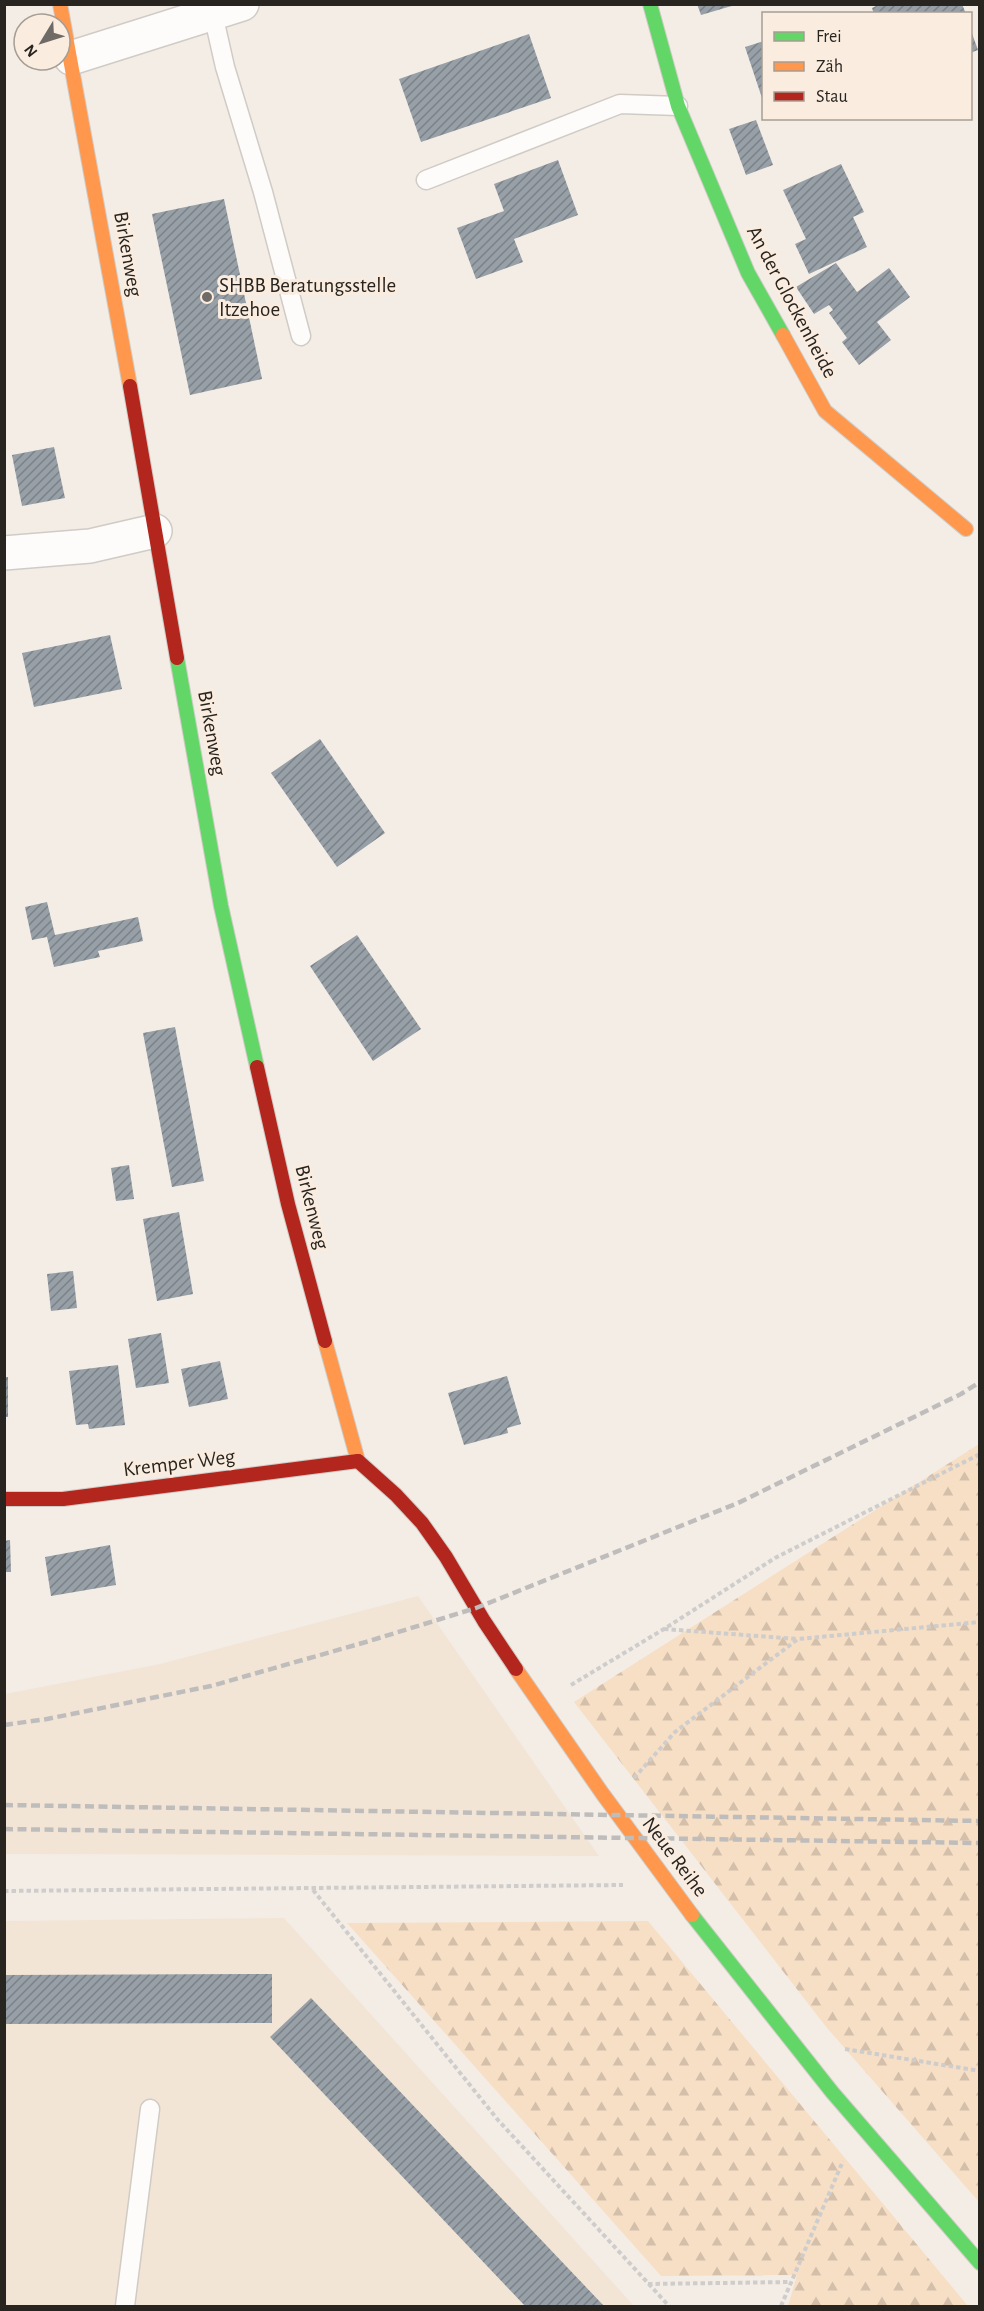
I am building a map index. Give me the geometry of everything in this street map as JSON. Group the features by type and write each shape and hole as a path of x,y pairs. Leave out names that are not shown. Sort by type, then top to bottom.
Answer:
{"street":[{"name":"An der Glockenheide","path":"650,4 678,106 748,273 825,411 966,528"},
{"path":"72,58 228,9"},
{"name":"Birkenweg","path":"72,63 133,397 221,906 288,1204 358,1461"},
{"path":"4,553 90,546 155,531"},
{"name":"Kremper Weg","path":"4,1499 63,1499 358,1461"},
{"name":"Neue Reihe","path":"358,1461 403,1500 431,1534 539,1704 608,1802 788,2040 884,2157 980,2263"}],"lane":[{"path":"228,9 225,67 263,192 301,336"},
{"path":"426,180 620,104 678,106"},
{"path":"125,2307 150,2109"}],"path":[{"path":"539,1704 664,1629 775,1558 980,1454"},
{"path":"664,1629 798,1639 980,1622"},
{"path":"608,1802 638,1775 675,1732 798,1639"},
{"path":"4,1891 669,1885"},
{"path":"313,1890 498,2120 669,2307"},
{"path":"788,2040 980,2071"},
{"path":"781,2307 859,2125"},
{"path":"648,2284 790,2282"}],"shaded area":[{"path":"418,1596 599,1856 5,1854 5,1694 160,1664"},
{"path":"284,1918 634,2306 5,2306 4,1921"}],"green space":[{"path":"979,1444 979,2202 827,2028 574,1702"},
{"path":"648,1921 968,2306 788,2306 797,2275 661,2276 347,1923"}],"building":[{"path":"697,4 735,4 735,5 701,15"},
{"path":"880,4 962,4 965,12 873,12 872,8"},
{"path":"529,34 551,98 421,142 399,79"},
{"path":"972,34 978,50 972,52"},
{"path":"762,42 762,98 745,47"},
{"path":"756,120 773,165 746,175 729,129"},
{"path":"558,160 578,215 514,239 523,262 476,279 457,228 504,211 494,184"},
{"path":"841,164 864,212 853,217 867,247 809,274 795,244 806,239 783,190"},
{"name":"SHBB Beratungsstelle Itzehoe","path":"224,199 262,379 190,395 152,214"},
{"path":"836,263 857,292 889,268 910,297 877,322 891,340 859,365 842,342 847,338 829,313 833,310 829,305 814,314 796,287"},
{"path":"54,447 65,498 22,506 12,455"},
{"path":"110,635 122,689 34,707 22,653"},
{"path":"320,739 385,833 337,867 271,773"},
{"path":"47,902 55,935 138,917 143,941 98,951 100,957 54,967 47,937 32,940 25,907"},
{"path":"357,935 421,1029 373,1061 310,966"},
{"path":"175,1027 204,1181 172,1187 143,1033"},
{"path":"129,1165 134,1199 116,1201 111,1168"},
{"path":"179,1212 193,1294 157,1301 143,1219"},
{"path":"73,1271 77,1308 51,1311 47,1274"},
{"path":"161,1333 169,1383 136,1388 128,1339"},
{"path":"220,1361 228,1399 189,1407 181,1369"},
{"path":"118,1365 125,1425 89,1429 88,1424 76,1425 69,1371"},
{"path":"507,1376 521,1424 507,1428 508,1433 464,1445 448,1393"},
{"path":"4,1377 8,1377 8,1417 4,1417"},
{"path":"10,1540 11,1572 4,1572 4,1541"},
{"path":"110,1545 116,1585 51,1596 45,1557"},
{"path":"272,1974 272,2023 4,2024 4,1975"},
{"path":"311,1998 604,2306 525,2306 270,2037"}],"railway":[{"path":"4,1725 47,1719 211,1686 476,1608 738,1503 961,1394 980,1382"},
{"path":"4,1805 980,1821"},
{"path":"4,1829 980,1843"}],"traffic: fast":[{"path":"650,4 678,106 748,273 783,335"},
{"path":"177,658 221,906 257,1067"},
{"path":"692,1915 832,2092 980,2263"}],"traffic: slow":[{"path":"60,4 130,386"},
{"path":"783,335 825,411 966,529"},
{"path":"325,1341 358,1461"},
{"path":"516,1669 602,1793 692,1915"}],"traffic: jam":[{"path":"130,386 177,658"},
{"path":"257,1067 288,1204 325,1341"},
{"path":"358,1461 396,1495 422,1523 516,1669"},
{"path":"4,1499 63,1499 358,1461"}],"place":[{"name":"SHBB Beratungsstelle Itzehoe","path":"207,297"}]}
